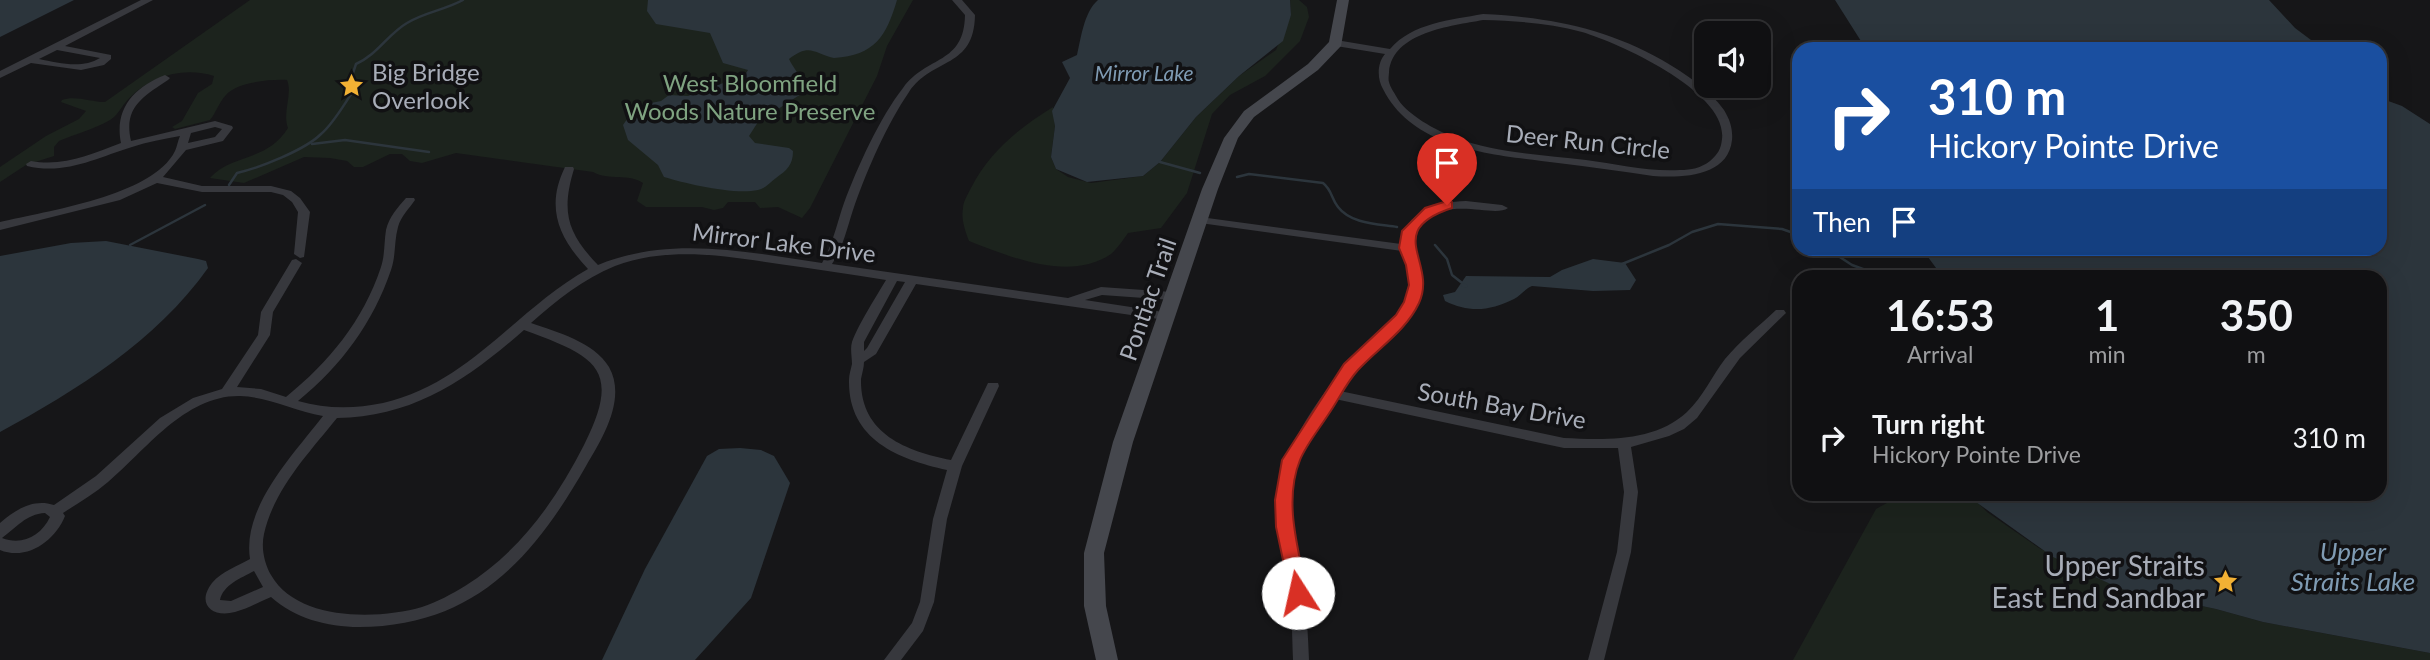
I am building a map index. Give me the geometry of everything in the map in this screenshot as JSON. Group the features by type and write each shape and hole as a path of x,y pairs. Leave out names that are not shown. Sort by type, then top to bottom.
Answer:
{"main road":[{"path":"1336,43 1343,0"},
{"name":"Pontiac Trail","path":"1107,660 1094,606 1094,553 1124,442 1172,296 1223,155 1240,124 1263,101 1326,56 1336,43"}],"street":[{"path":"0,75 148,0"},
{"path":"825,267 842,235 856,189 909,85 960,50 970,39 970,15 957,0"},
{"name":"Deer Run Circle","path":"1470,18 1541,21 1596,33 1639,50 1714,103 1729,128 1728,142 1723,153 1709,166 1688,173 1628,169 1470,147 1426,129 1410,119 1390,100 1383,86 1382,74 1389,52 1401,40 1434,24 1470,18"},
{"path":"1336,43 1389,52"},
{"path":"29,60 86,67 97,65 108,57 55,47"},
{"path":"127,145 122,125 126,111 138,97 165,78"},
{"path":"31,164 63,166 127,145 215,124 228,128 219,139 182,148"},
{"path":"0,226 116,198 156,179 174,162 182,148 186,131"},
{"path":"569,169 560,195 562,225 570,241 596,270"},
{"path":"156,179 202,189 271,189 287,193 304,212 298,258 267,313 264,335 228,392"},
{"path":"287,403 331,366 357,331 386,270 394,217 410,200"},
{"path":"1301,660 1298,593 1286,527 1285,481 1291,460 1332,394 1362,355 1401,319 1412,302 1416,285 1414,265 1406,248 1409,231 1430,211 1467,203 1502,208"},
{"path":"1200,220 1406,248"},
{"name":"Mirror Lake Drive","path":"55,511 101,480 166,421 198,401 228,392 259,391 287,403 333,413 357,413 385,407 436,389 479,363 564,290 596,270 630,258 678,249 913,279 1166,316"},
{"path":"893,277 866,325 856,350 859,360 855,377 857,399 864,418 874,432 895,451 955,466"},
{"path":"859,360 872,351 913,279"},
{"name":"Mirror Lake Drive","path":"1071,301 1101,291 1172,296"},
{"name":"South Bay Drive","path":"1332,394 1564,443 1601,446 1624,444 1675,427 1692,415 1731,361 1780,313"},
{"path":"333,413 280,483 264,509 255,536 258,562 271,590 307,612 342,621 382,620 422,613 456,598 487,579 518,554 554,509 602,425 611,395 607,372 596,358 580,346 524,325"},
{"path":"866,325 885,327"},
{"path":"892,660 918,626 927,602 940,519 955,466 993,386"},
{"path":"1596,660 1624,552 1631,492 1624,444"},
{"path":"0,533 6,525 27,512 38,509 55,511 58,516 57,523 41,538 18,547 8,548 0,543"},
{"path":"258,562 221,583 215,590 212,602 216,606 232,607 271,590"}],"green space":[{"name":"West Bloomfield Woods Nature Preserve","path":"250,0 913,0 887,46 877,76 810,208 802,218 778,207 760,208 755,202 728,202 723,208 714,210 702,207 646,207 637,201 643,183 637,180 456,153 422,163 410,161 402,154 390,154 363,167 354,167 347,161 330,158 304,157 244,183 210,178 228,165 270,147 279,139 288,128 286,116 289,85 287,80 280,80 255,82 238,87 224,98 210,120 175,129 172,127 182,121 198,93 212,84 214,76 190,72 154,80 134,94 110,120 59,141 54,147 54,156 26,165 0,182 0,167 46,136 79,119 86,111 61,102 62,100 78,98 105,102"},
{"path":"1290,0 1299,0 1307,7 1309,17 1300,41 1265,76 1230,95 1212,114 1187,193 1161,228 1128,233 1111,254 1095,262 1077,266 1021,260 969,241 963,217 967,195 996,152 1028,123 1053,107 1055,126 1051,157 1056,169 1068,177 1091,183 1143,176 1160,162 1196,117 1239,76 1276,50 1291,15"},
{"path":"1890,501 1976,501 1987,512 2039,548 2121,589 2263,622 2430,653 2430,660 1793,660 1876,509"}],"water":[{"path":"0,0 74,0 0,37"},
{"path":"648,0 897,0 883,34 877,42 860,53 834,58 807,50 789,59 800,79 801,94 758,122 749,136 755,143 789,148 793,151 791,164 761,189 736,191 664,177 658,165 628,140 623,125 636,106 661,101 669,95 688,96 745,75 748,70 723,63 710,33 656,24 647,11"},
{"name":"Mirror Lake","path":"1098,0 1290,0 1291,15 1283,41 1239,76 1196,117 1160,162 1143,176 1087,182 1056,169 1051,157 1055,126 1052,111 1070,78 1062,62 1077,55 1086,18"},
{"path":"1835,0 2269,0 2295,28 2314,42 1862,42"},
{"name":"Upper Straits Lake","path":"2387,101 2402,106 2430,124 2430,653 2263,622 2121,589 2053,557 1975,501 2387,501 2387,270 1938,270 1927,256 2387,256"},
{"path":"106,241 206,261 208,268 164,319 140,341 86,381 0,432 0,256 71,243"},
{"path":"1593,259 1625,263 1636,280 1630,290 1593,291 1532,286 1505,303 1480,309 1454,305 1445,301 1443,295 1455,292 1466,276 1550,277"},
{"path":"719,449 761,450 774,456 790,483 751,598 695,660 602,660 645,569 707,456"}],"waterway":[{"path":"229,185 237,173 281,158 314,140 335,119 354,90 352,76 356,64 407,23 463,0"},
{"path":"312,144 345,140 429,152"},
{"path":"1160,162 1200,173"},
{"path":"1237,177 1249,174 1323,183 1343,213 1365,222 1397,227"},
{"path":"130,245 205,205"},
{"path":"1622,264 1669,245 1692,232 1718,224 1782,229 1792,233"},
{"path":"1435,245 1447,259 1452,275 1466,286 1463,285"},
{"path":"1838,256 1866,270"}],"place":[{"name":"Big Bridge Overlook","path":"352,85"},
{"name":"Upper Straits East End Sandbar","path":"2225,581"}],"route":[{"path":"1298,593 1284,500 1285,481 1291,460 1350,368 1401,319 1412,302 1416,285 1414,265 1406,248 1409,231 1430,211 1447,205"}]}
